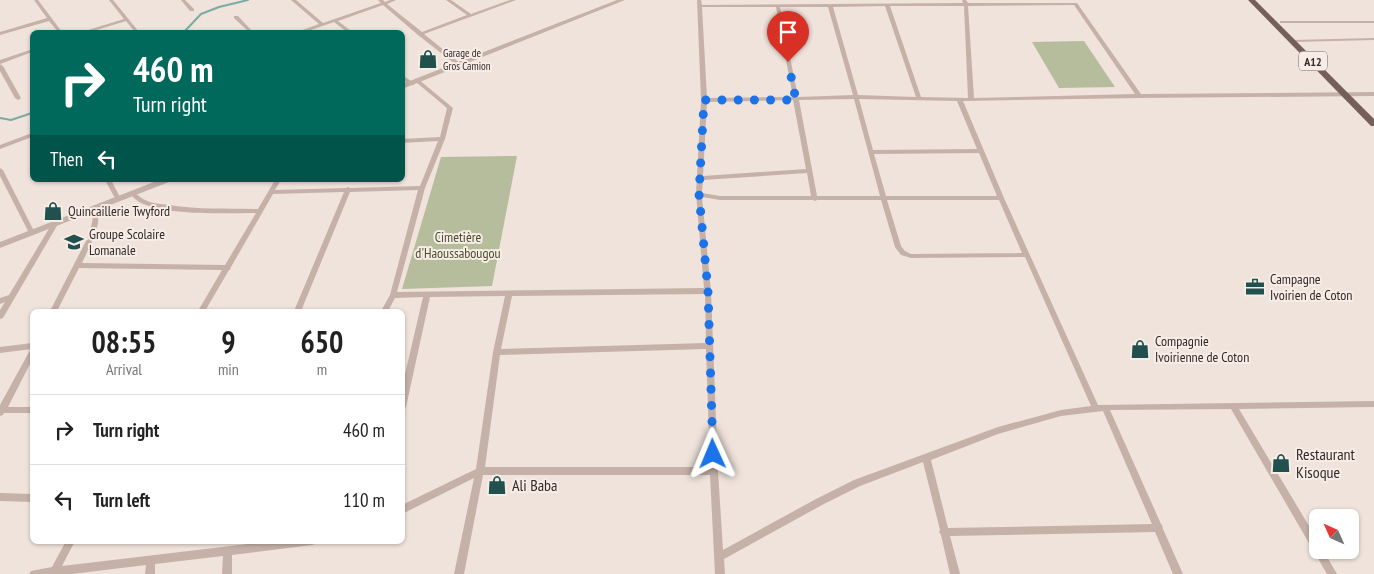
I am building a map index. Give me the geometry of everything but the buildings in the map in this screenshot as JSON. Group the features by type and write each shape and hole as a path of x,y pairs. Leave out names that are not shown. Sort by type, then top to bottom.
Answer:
{"main road":[{"name":"A12","path":"1251,0 1297,40 1374,114"},
{"name":"A12","path":"1259,0 1282,22 1374,124"}],"street":[{"path":"36,0 58,30"},
{"path":"111,0 135,30"},
{"path":"183,0 192,10"},
{"path":"293,0 322,25"},
{"path":"308,30 382,2 394,0"},
{"path":"448,0 471,16"},
{"path":"420,34 514,0"},
{"path":"405,86 622,0"},
{"path":"382,2 459,65"},
{"path":"965,2 971,100"},
{"path":"720,574 714,471 708,291 699,194 704,100 700,3 752,3 778,6 965,2 1071,4 1077,6 1139,96"},
{"path":"887,5 919,98"},
{"path":"778,6 815,199"},
{"path":"830,6 884,199 898,247 902,253 911,256 1026,255"},
{"path":"236,17 250,30"},
{"path":"0,34 49,19"},
{"path":"93,30 127,19"},
{"path":"335,21 346,30"},
{"path":"1282,22 1374,22"},
{"path":"1297,40 1374,39"},
{"path":"0,62 30,52"},
{"path":"0,66 18,98"},
{"path":"386,309 393,295 422,188 442,139 450,108 415,82 405,77"},
{"path":"704,100 796,100 857,97 971,100 1374,94"},
{"path":"959,99 1026,255 1158,528 1178,574"},
{"path":"0,147 30,136"},
{"path":"405,141 442,139"},
{"path":"872,152 981,151"},
{"path":"0,170 32,232"},
{"path":"700,178 809,171"},
{"path":"109,182 118,199"},
{"path":"0,245 161,182"},
{"path":"203,309 277,182"},
{"path":"272,192 422,188"},
{"path":"299,309 348,189"},
{"path":"132,193 142,202 162,208 261,211"},
{"path":"699,194 720,198 1001,198"},
{"path":"55,309 92,235 96,207"},
{"path":"0,316 55,224"},
{"path":"77,265 228,268"},
{"path":"393,295 708,291"},
{"path":"405,393 427,294"},
{"path":"459,574 480,471 497,352 509,294"},
{"path":"0,301 11,297"},
{"path":"0,350 30,346"},
{"path":"497,352 710,346"},
{"path":"1,412 30,358"},
{"path":"719,557 857,483 971,441 1049,416 1100,408 1374,404"},
{"path":"1233,406 1309,535"},
{"path":"1,412 30,410"},
{"path":"926,458 955,574"},
{"path":"405,508 480,471 714,471"},
{"path":"0,497 30,498"},
{"path":"943,532 1158,528"},
{"path":"54,572 69,544"},
{"path":"34,574 287,544"},
{"path":"227,574 228,551"},
{"path":"1323,559 1332,574"},
{"path":"150,574 151,560"}],"green space":[{"path":"1084,41 1115,87 1059,88 1032,42"},
{"name":"Cimetière d'Haoussabougou","path":"517,156 492,286 402,289 441,157"}],"waterway":[{"path":"186,30 201,14 219,7 248,0"},
{"path":"0,118 11,120 30,114"}],"place":[{"name":"Garage de Gros Camion","path":"428,59"},
{"name":"Quincaillerie Twyford","path":"53,211"},
{"name":"Groupe Scolaire Lomanale","path":"74,242"},
{"name":"Campagne Ivoirien de Coton","path":"1255,287"},
{"name":"Compagnie Ivoirienne de Coton","path":"1140,349"},
{"name":"Restaurant Kisoque","path":"1281,463"},
{"name":"Ali Baba","path":"497,485"}],"route":[{"path":"713,454 708,291 699,194 704,100 796,100 788,62"}]}
